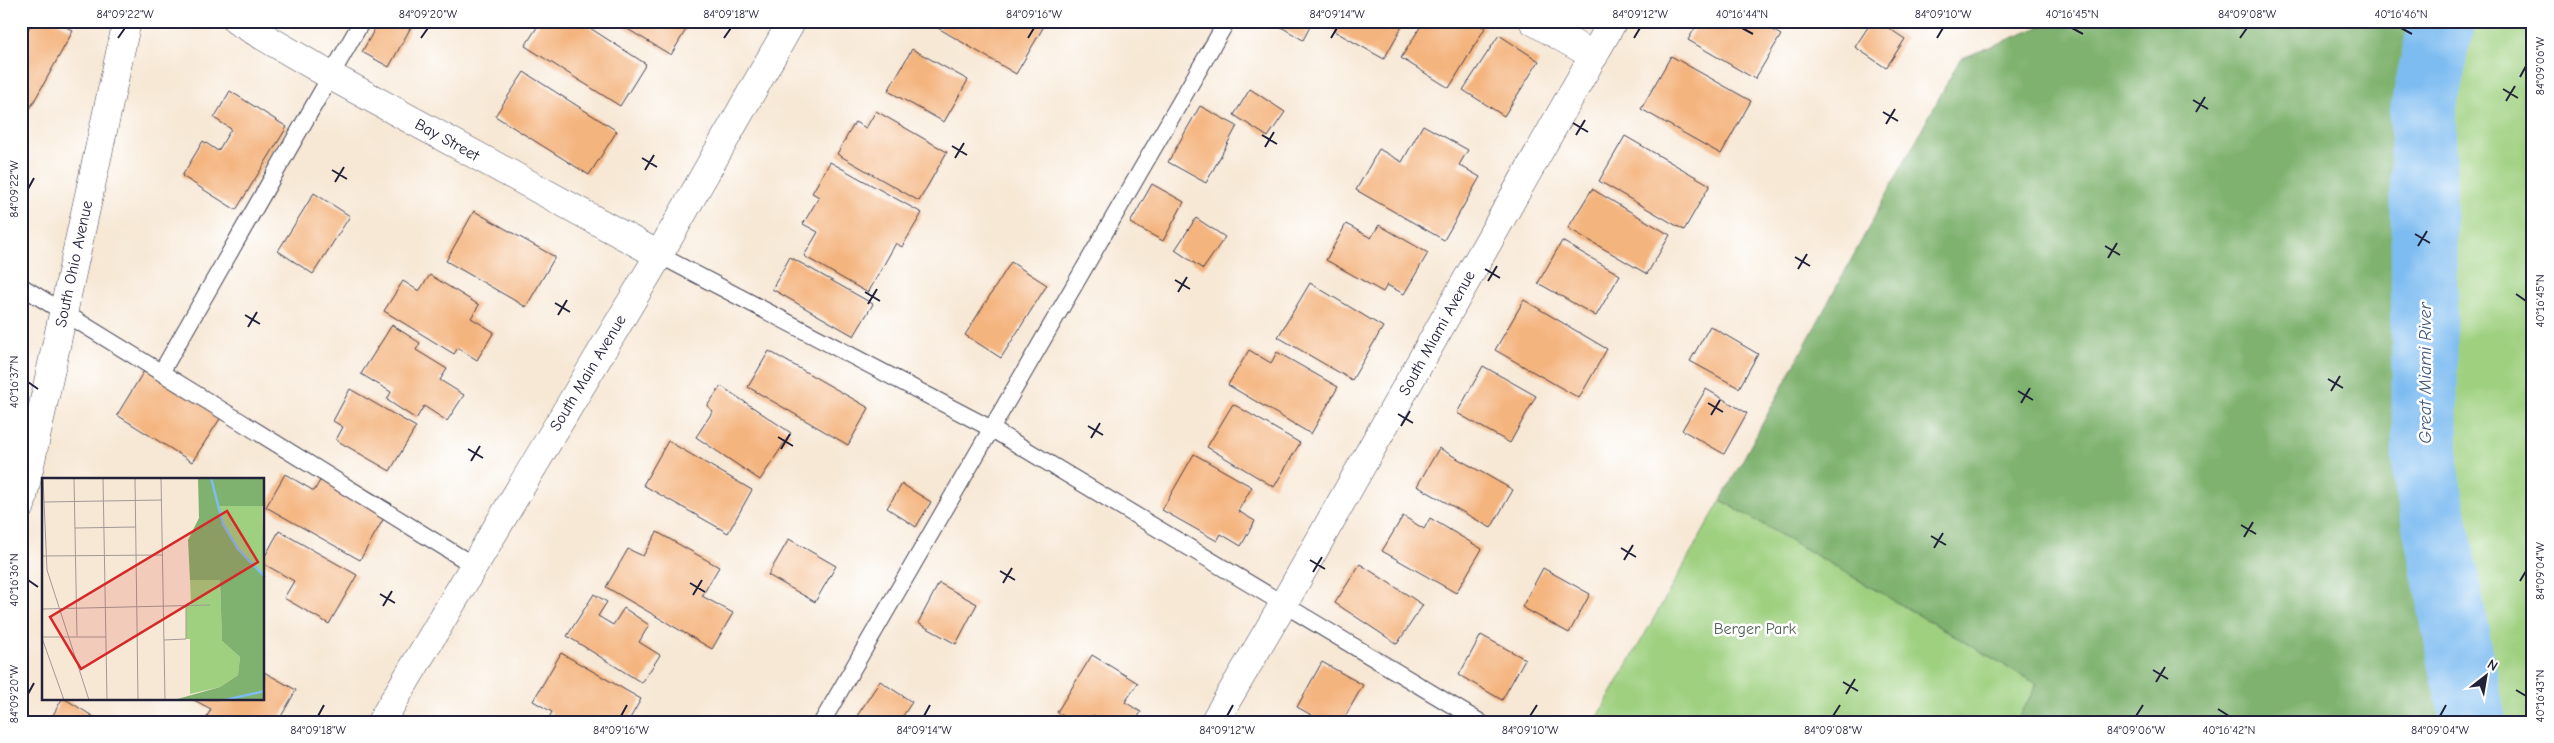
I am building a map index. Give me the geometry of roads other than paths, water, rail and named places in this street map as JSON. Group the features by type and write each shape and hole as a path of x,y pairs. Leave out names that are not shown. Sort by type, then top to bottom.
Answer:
{"street":[{"name":"South Ohio Avenue","path":"21,506 127,21"},
{"name":"Bay Street","path":"237,21 331,76 659,256"},
{"name":"South Main Avenue","path":"381,722 659,256 792,21"},
{"path":"1533,21 1594,56"},
{"name":"South Miami Avenue","path":"1214,722 1283,605 1614,21"}],"lane":[{"path":"162,372 362,21"},
{"path":"822,722 990,428 1227,21"},
{"path":"659,256 990,428 1480,722"},
{"path":"21,286 64,310 473,565"}],"waterway":[{"name":"Great Miami River","path":"2442,21 2423,111 2425,471 2473,722"}],"park label":[{"name":"Berger Park","path":"1755,629"}]}
